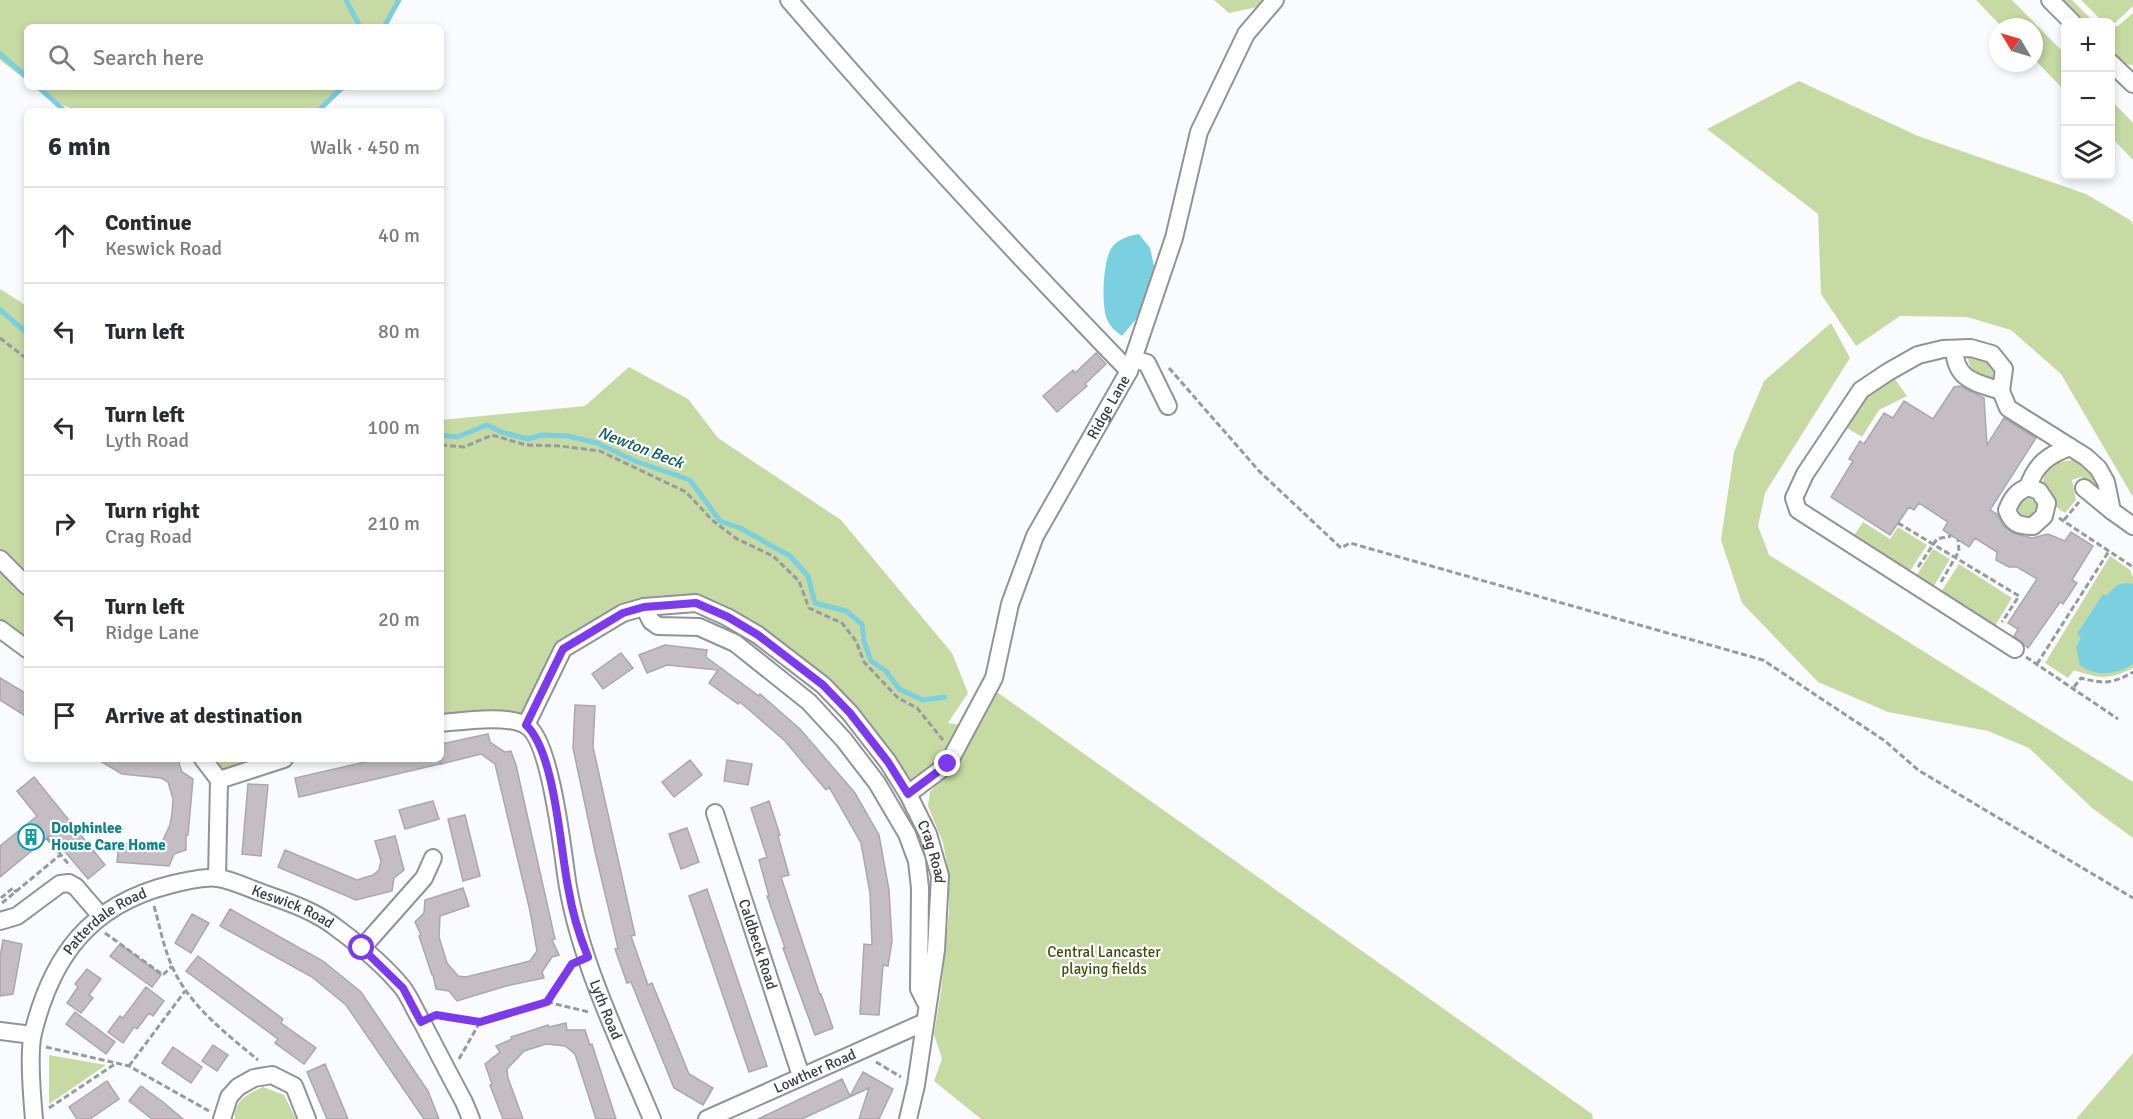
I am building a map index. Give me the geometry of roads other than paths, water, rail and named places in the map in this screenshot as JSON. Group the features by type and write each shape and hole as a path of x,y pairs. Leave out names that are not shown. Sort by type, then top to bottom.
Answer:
{"street":[{"path":"789,0 894,121 1022,260 1131,365 1147,363 1168,406"},
{"name":"Ridge Lane","path":"908,794 948,764 994,678 1010,604 1035,536 1131,365 1174,238 1199,132 1245,34 1275,0"},
{"path":"2050,0 2068,18"},
{"path":"2115,67 2133,84"},
{"path":"2015,649 1798,510 1794,498 1805,474 1862,390 1918,355 1971,348 1992,354 2004,369 2001,391 2008,408 2086,457 2098,468 2106,482 2112,510"},
{"path":"1954,349 1955,362 1966,379 2001,391"},
{"path":"2028,487 2039,491 2047,503 2046,509 2044,516 2033,526 2020,526 2011,519 2007,510 2012,499 2019,491 2028,487 2032,475 2052,454 2070,447"},
{"path":"2085,490 2133,526"},
{"path":"0,560 24,583"},
{"name":"Crag Road","path":"526,725 563,649 623,613 644,607 696,603 728,617 758,635 823,685 850,713 888,762 908,794 928,834 940,876 936,950 916,1085 908,1119"},
{"name":"Crag Road","path":"644,607 651,621 658,626 699,627 735,643 809,702 844,740 877,783 907,834 916,861 920,888 919,988 927,1005"},
{"path":"0,629 24,647"},
{"path":"444,723 510,720 526,725"},
{"name":"Lyth Road","path":"526,725 537,739 552,787 568,887 588,957 605,1005 652,1119"},
{"path":"205,762 219,780 217,878"},
{"path":"219,780 275,762"},
{"name":"Caldbeck Road","path":"715,813 801,1076"},
{"path":"362,948 424,878 434,858"},
{"name":"Patterdale Road","path":"34,1118 32,1039 45,998 61,962 80,936 98,918 120,903 150,890 181,882 217,878"},
{"name":"Keswick Road","path":"217,878 290,902 317,915 362,948 403,988 471,1119"},
{"path":"0,921 17,916 60,884 69,883 76,887 98,918"},
{"name":"Lowther Road","path":"706,1119 925,1022"},
{"path":"0,1031 32,1039"},
{"path":"222,1117 229,1097 238,1087 254,1078 272,1075 294,1086 306,1119"}],"water":[{"path":"1139,234 1150,248 1155,270 1137,318 1122,336 1111,327 1105,313 1106,263 1116,243"},
{"path":"2133,584 2133,664 2127,668 2106,673 2086,669 2080,665 2076,647 2081,638 2077,634 2103,594 2106,596 2117,585"}],"waterway":[{"path":"346,0 358,24"},
{"path":"386,24 399,0"},
{"path":"0,54 24,74"},
{"path":"41,90 62,108"},
{"path":"321,108 340,90"},
{"name":"Newton Beck","path":"0,310 24,330"},
{"name":"Newton Beck","path":"444,435 457,437 487,425 501,432 528,439 542,435 568,436 597,443 635,461 690,480 720,521 740,528 790,556 808,576 815,603 846,611 862,624 864,641 871,661 886,671 899,689 923,700 945,697"}],"place":[{"name":"Dolphinlee House Care Home","path":"31,837"}],"park label":[{"name":"Central Lancaster playing fields","path":"1104,960"}]}
